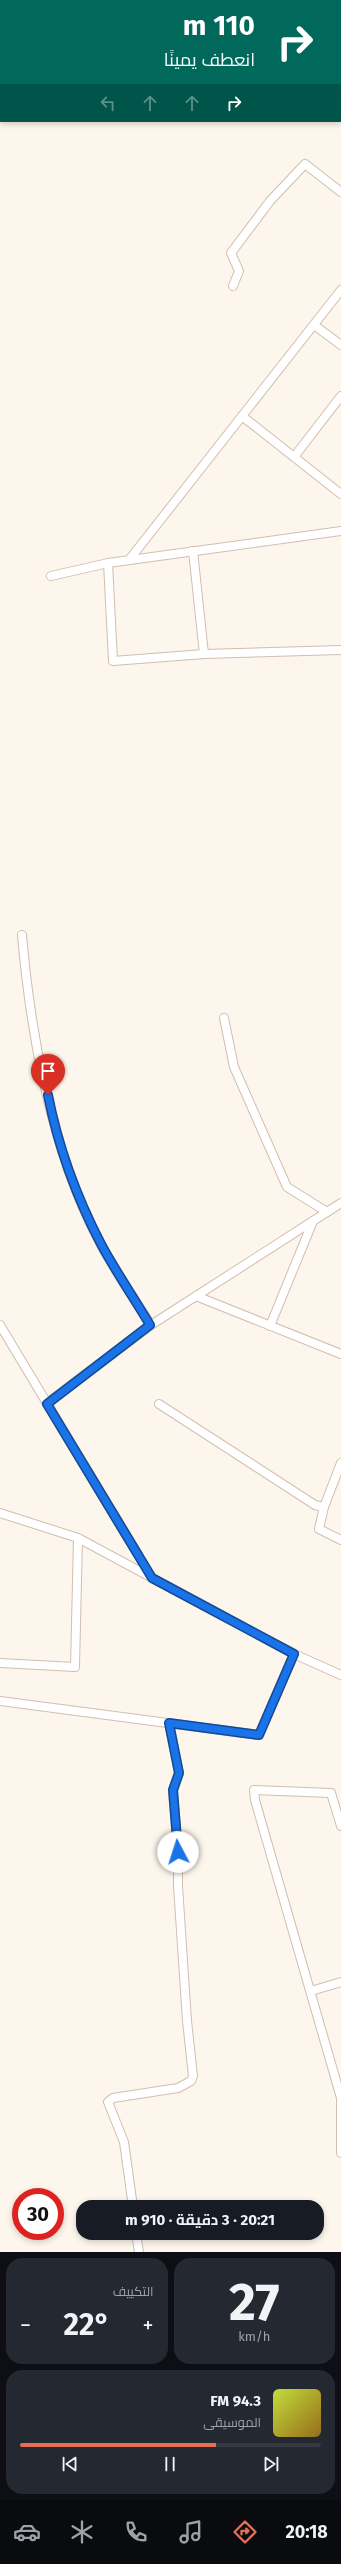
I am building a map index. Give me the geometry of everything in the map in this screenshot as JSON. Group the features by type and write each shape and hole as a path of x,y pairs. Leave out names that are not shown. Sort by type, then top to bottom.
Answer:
{"street":[{"path":"233,286 239,271 231,253 270,201 304,164 341,192"},
{"path":"129,560 341,290"},
{"path":"314,324 341,345"},
{"path":"294,457 341,396"},
{"path":"242,416 341,494"},
{"path":"50,576 108,563 341,531"},
{"path":"193,551 204,654"},
{"path":"108,563 113,661 204,654 341,650"},
{"path":"22,935 27,994 54,1124 79,1197 101,1245 150,1325"},
{"path":"224,1018 234,1067 287,1187 327,1212"},
{"path":"47,1404 150,1325 341,1203"},
{"path":"270,1326 313,1221"},
{"path":"196,1296 341,1354"},
{"path":"0,1325 152,1578"},
{"path":"159,1404 315,1505 324,1508"},
{"path":"341,1464 324,1508 319,1529 341,1540"},
{"path":"0,1513 78,1538 294,1654 341,1675"},
{"path":"0,1663 75,1668 78,1538"},
{"path":"0,1701 259,1735 294,1654"},
{"path":"132,2200 124,2142 108,2102 113,2098 178,2088 190,2081 193,2076 187,2021 178,1886 178,1852 173,1790 179,1773 169,1723"},
{"path":"341,1826 331,1793 254,1790 254,1800 311,1991 341,2099 341,2152"},
{"path":"311,1991 341,1982"},
{"path":"137,2240 139,2252"}],"route":[{"path":"48,1095 54,1124 79,1197 101,1245 150,1325 76,1380 47,1404 152,1578 294,1654 259,1735 169,1723 179,1773 175,1780 173,1790 178,1852"}]}
